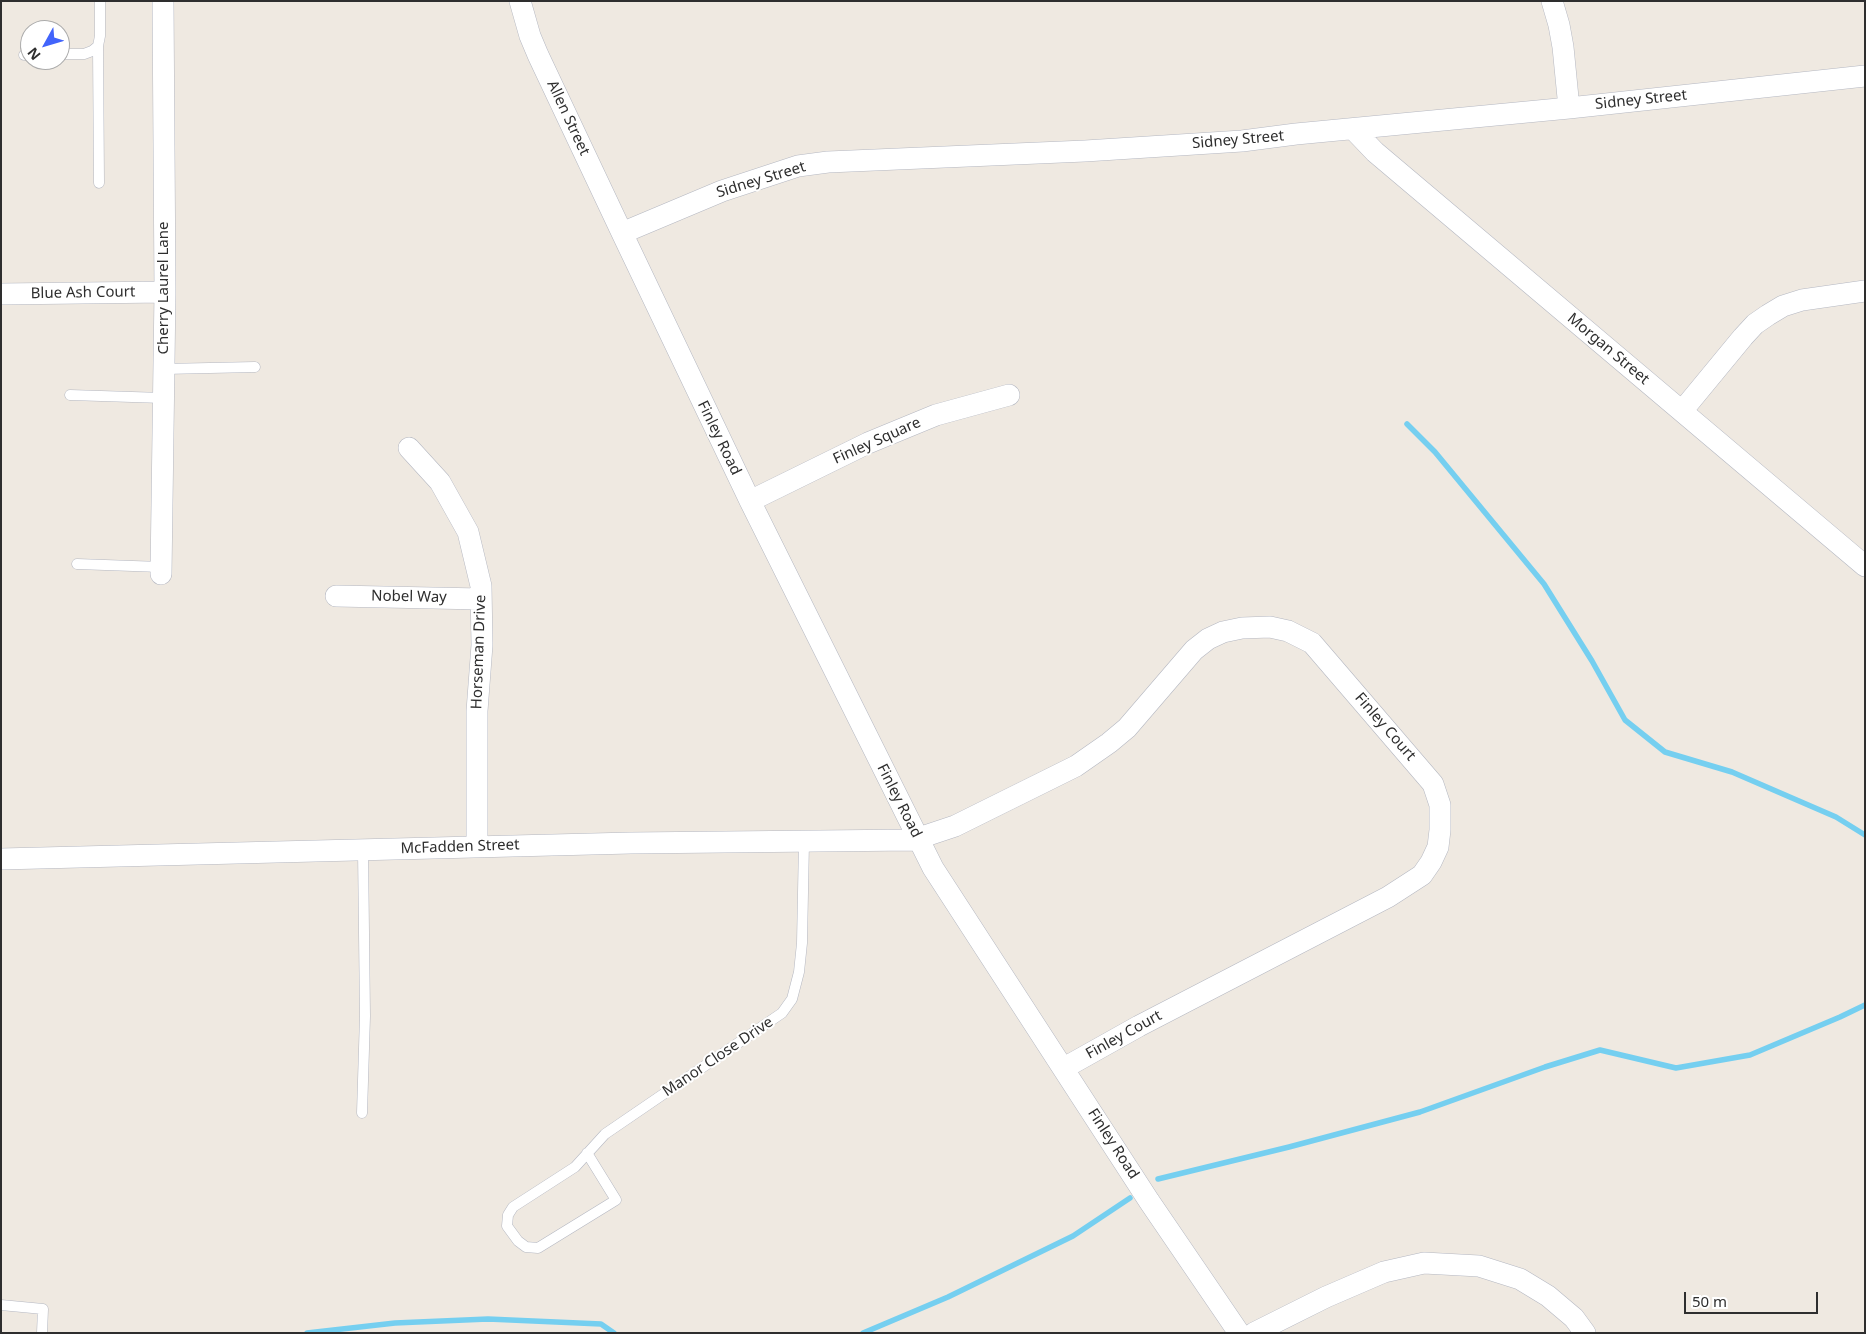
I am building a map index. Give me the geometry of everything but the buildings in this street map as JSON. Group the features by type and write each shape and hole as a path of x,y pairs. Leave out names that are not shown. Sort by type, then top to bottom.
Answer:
{"street":[{"name":"Cherry Laurel Lane","path":"161,571 165,292 163,1"},
{"name":"Allen Street","path":"520,1 535,49 622,233"},
{"path":"1552,1 1562,40 1569,108"},
{"name":"Sidney Street","path":"622,233 722,190 798,166 828,162 1085,151 1242,141 1865,76"},
{"name":"Morgan Street","path":"1354,130 1374,152 1865,566"},
{"name":"Finley Road","path":"622,233 750,501 933,868 1149,1202 1238,1333"},
{"path":"1682,411 1743,337 1755,324 1768,315 1783,306 1802,300 1865,291"},
{"name":"Blue Ash Court","path":"1,294 165,292"},
{"name":"Finley Square","path":"750,501 868,443 936,415 1009,395"},
{"name":"Horseman Drive","path":"409,448 440,482 468,532 481,586 482,645 478,711 477,847"},
{"name":"Nobel Way","path":"336,596 481,599"},
{"name":"Finley Court","path":"918,839 955,826 1076,766 1110,743 1126,728 1194,650 1223,632 1242,628 1270,627 1288,631 1312,643 1433,784 1440,804 1438,847 1422,875 1388,898 1139,1026 1064,1068"},
{"name":"McFadden Street","path":"1,859 631,843 918,839"},
{"path":"1254,1333 1326,1297 1384,1272 1424,1263 1478,1266 1520,1279 1548,1296 1574,1318 1584,1333"}],"lane":[{"path":"99,184 98,46 100,36 100,1"},
{"path":"70,54 84,54 98,46"},
{"path":"164,369 255,367"},
{"path":"70,395 163,398"},
{"path":"77,564 161,571"},
{"name":"Manor Close Drive","path":"587,1153 616,1200 538,1248 526,1247 518,1242 507,1226 508,1215 514,1207 575,1166 587,1153 605,1134 782,1013 792,998 799,972 802,943 804,842"},
{"path":"362,1113 365,1016 363,850"},
{"path":"1,1305 43,1309 42,1333"}],"waterway":[{"path":"1407,424 1435,452 1544,584 1592,661 1625,720 1665,752 1732,772 1836,817 1865,835"},
{"path":"1158,1179 1420,1112 1545,1067 1600,1050 1676,1068 1750,1055 1865,1005"},
{"path":"863,1333 948,1297 1073,1236 1130,1198"},
{"path":"307,1333 395,1323 488,1319 601,1324 614,1333"}]}
